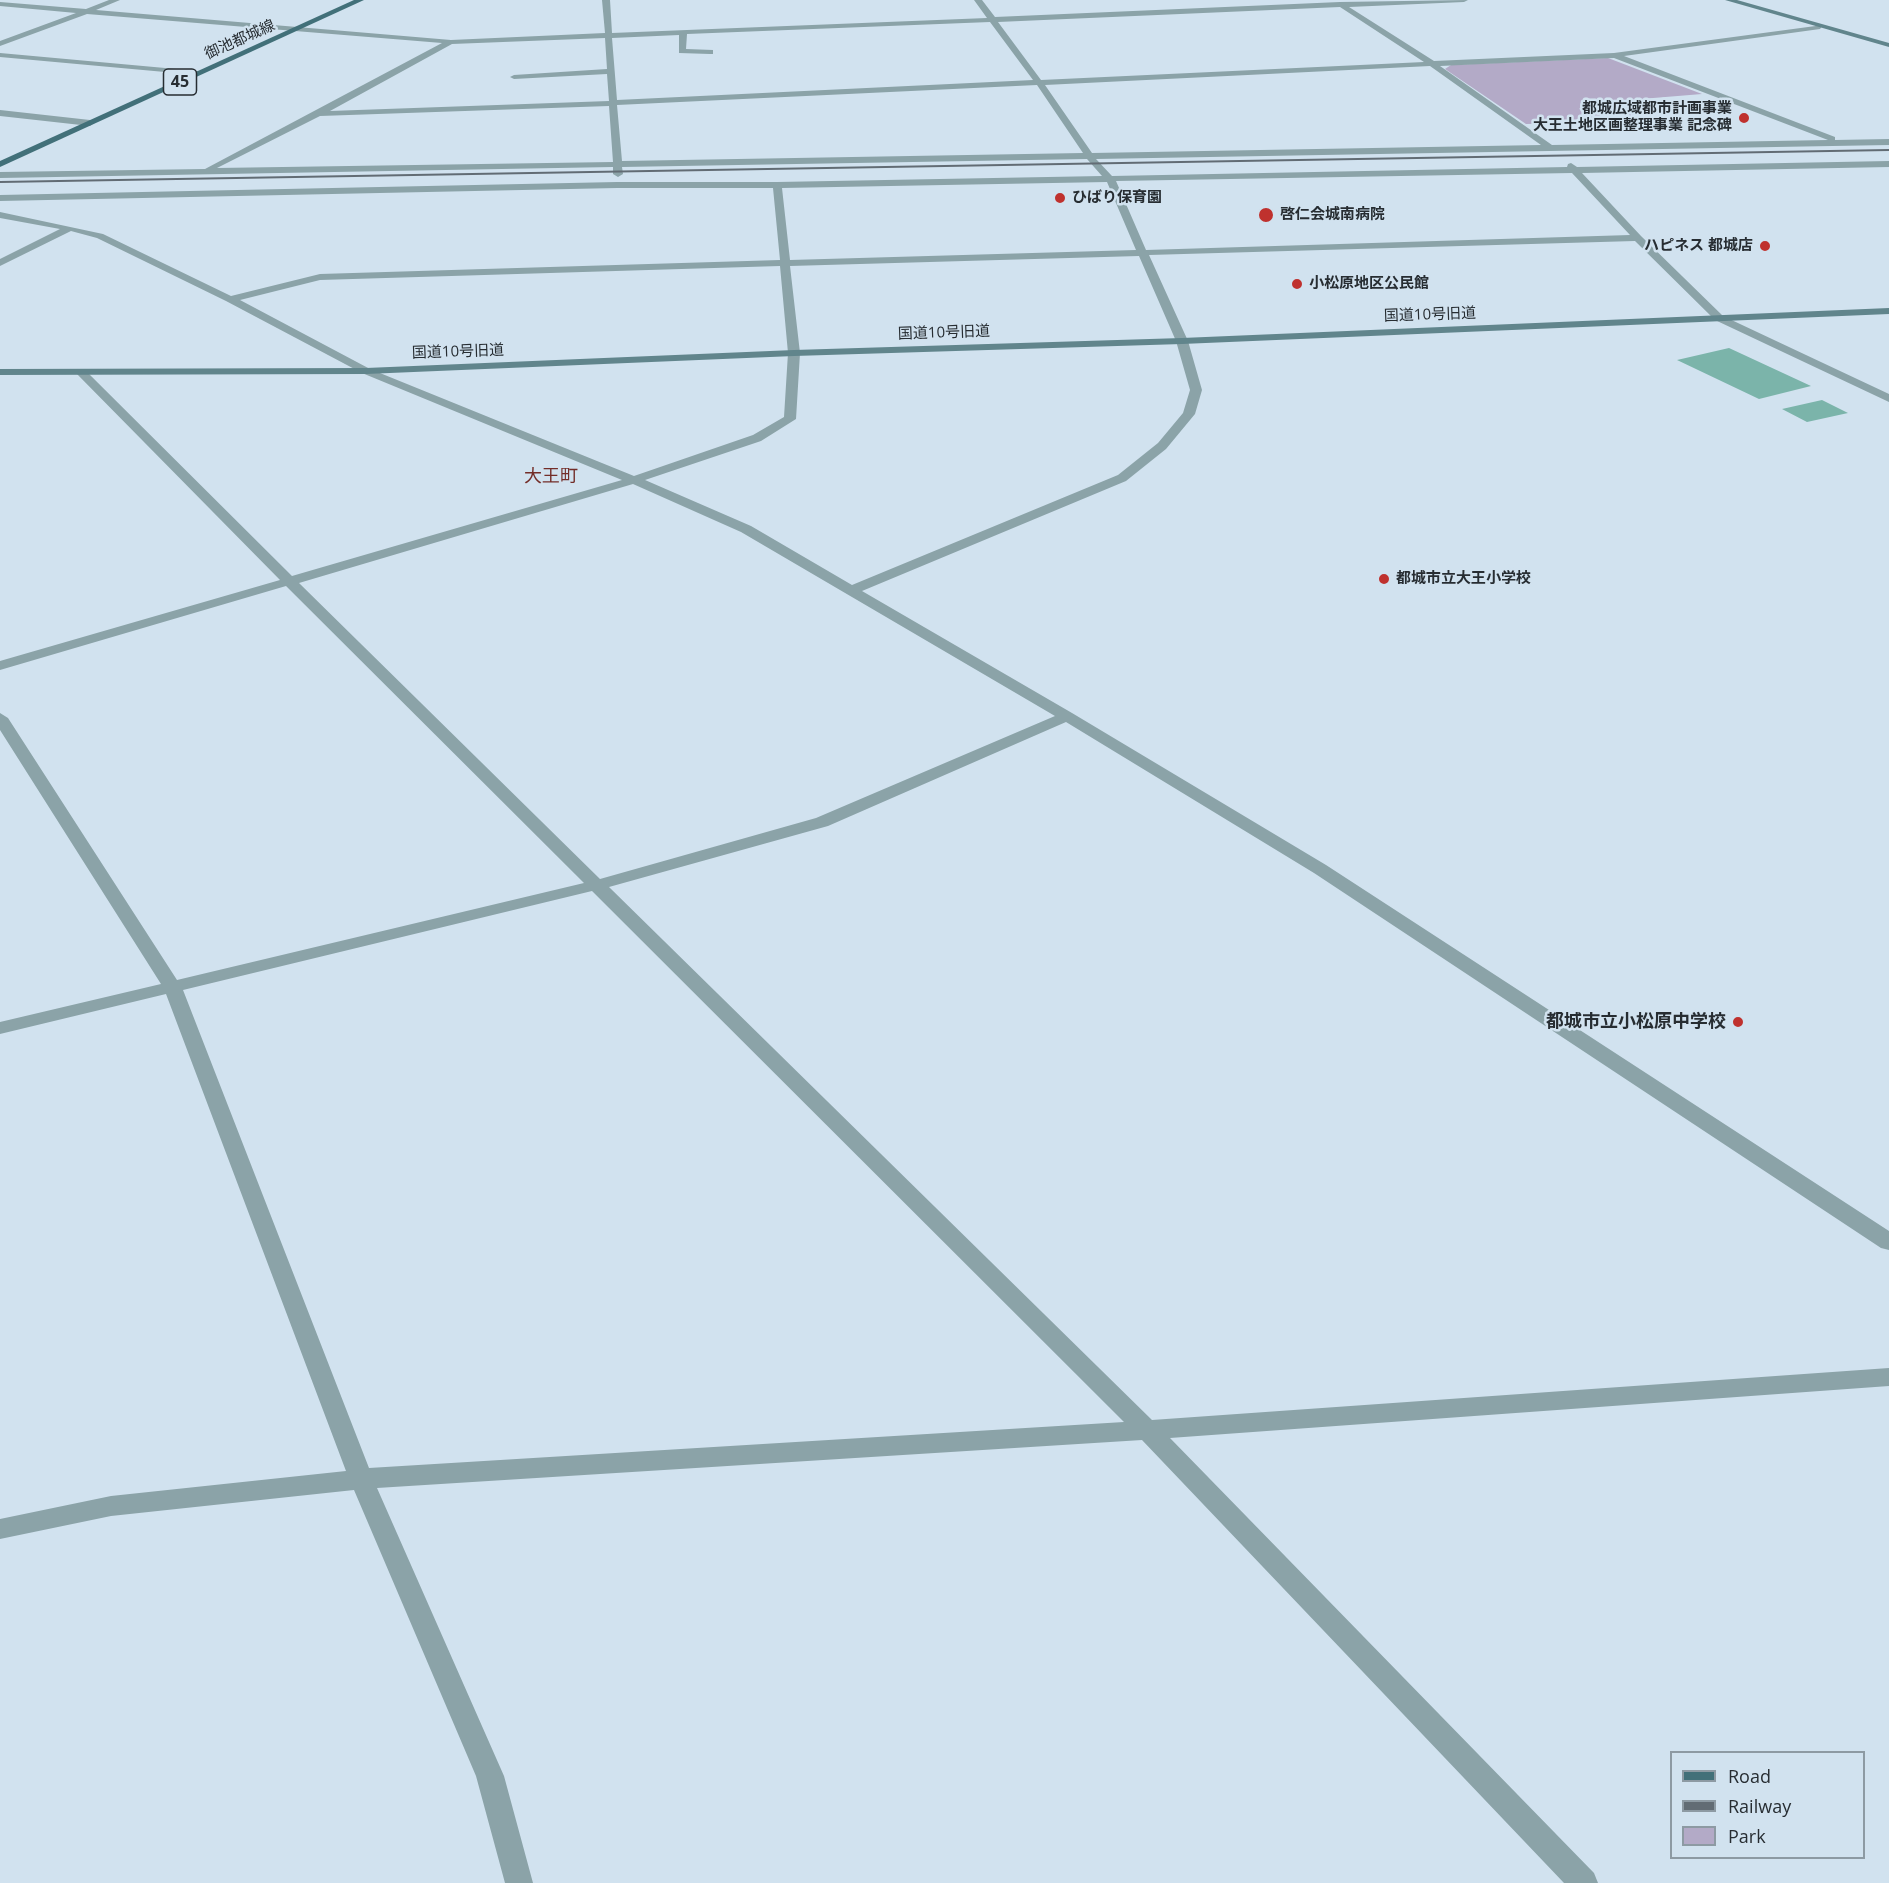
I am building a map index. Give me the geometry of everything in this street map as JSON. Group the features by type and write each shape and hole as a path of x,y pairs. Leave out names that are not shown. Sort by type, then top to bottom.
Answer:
{"main road":[{"name":"御池都城線","path":"0,164 360,0"}],"street":[{"path":"0,44 116,0"},
{"path":"606,0 619,163 617,185"},
{"path":"852,590 1122,478 1162,446 1189,414 1196,390 1182,341 1110,178 1089,156 1038,81 978,0"},
{"path":"0,4 450,42 1337,3 1464,0"},
{"path":"1729,0 1889,45"},
{"path":"1337,3 1431,63 1549,147 1576,170 1638,238 1719,318 1889,398"},
{"path":"318,114 1614,55 1820,27"},
{"path":"683,33 682,51 710,52"},
{"path":"205,171 318,114 450,42"},
{"path":"0,55 198,73"},
{"path":"1614,55 1841,143 1889,176"},
{"path":"514,76 612,71"},
{"path":"0,113 90,123"},
{"path":"0,175 1889,142"},
{"path":"0,198 617,185 777,185 1889,164"},
{"path":"0,666 634,480 757,438 790,419 794,353 777,185"},
{"path":"0,215 100,236 230,299 366,371 634,480 746,529 1067,716 1320,869 1889,1242"},
{"path":"0,263 70,228"},
{"path":"230,299 320,277 1638,238"},
{"name":"国道10号旧道","path":"0,372 366,371 794,353 1182,341 1889,311"},
{"path":"81,372 290,582 1147,1430 1584,1883"},
{"path":"0,1028 597,885 822,822 1067,716"},
{"path":"0,718 173,988 361,1479 490,1776 519,1883"},
{"path":"0,1529 111,1506 361,1479 1147,1430 1889,1377"}],"green space":[{"path":"1608,58 1702,94 1629,100 1661,121 1526,124 1445,69 1451,65"}],"shaded area":[{"path":"1729,348 1811,386 1759,399 1677,360"},
{"path":"1822,400 1848,413 1807,422 1782,409"}],"railway":[{"path":"0,182 1889,150"}],"place":[{"name":"都城広域都市計画事業 大王土地区画整理事業 記念碑","path":"1744,118"},
{"name":"ひばり保育園","path":"1060,198"},
{"name":"啓仁会城南病院","path":"1266,215"},
{"name":"ハピネス 都城店","path":"1765,246"},
{"name":"小松原地区公民館","path":"1297,284"},
{"name":"都城市立大王小学校","path":"1384,579"},
{"name":"都城市立小松原中学校","path":"1738,1022"}],"district":[{"name":"大王町","path":"551,477"}]}
